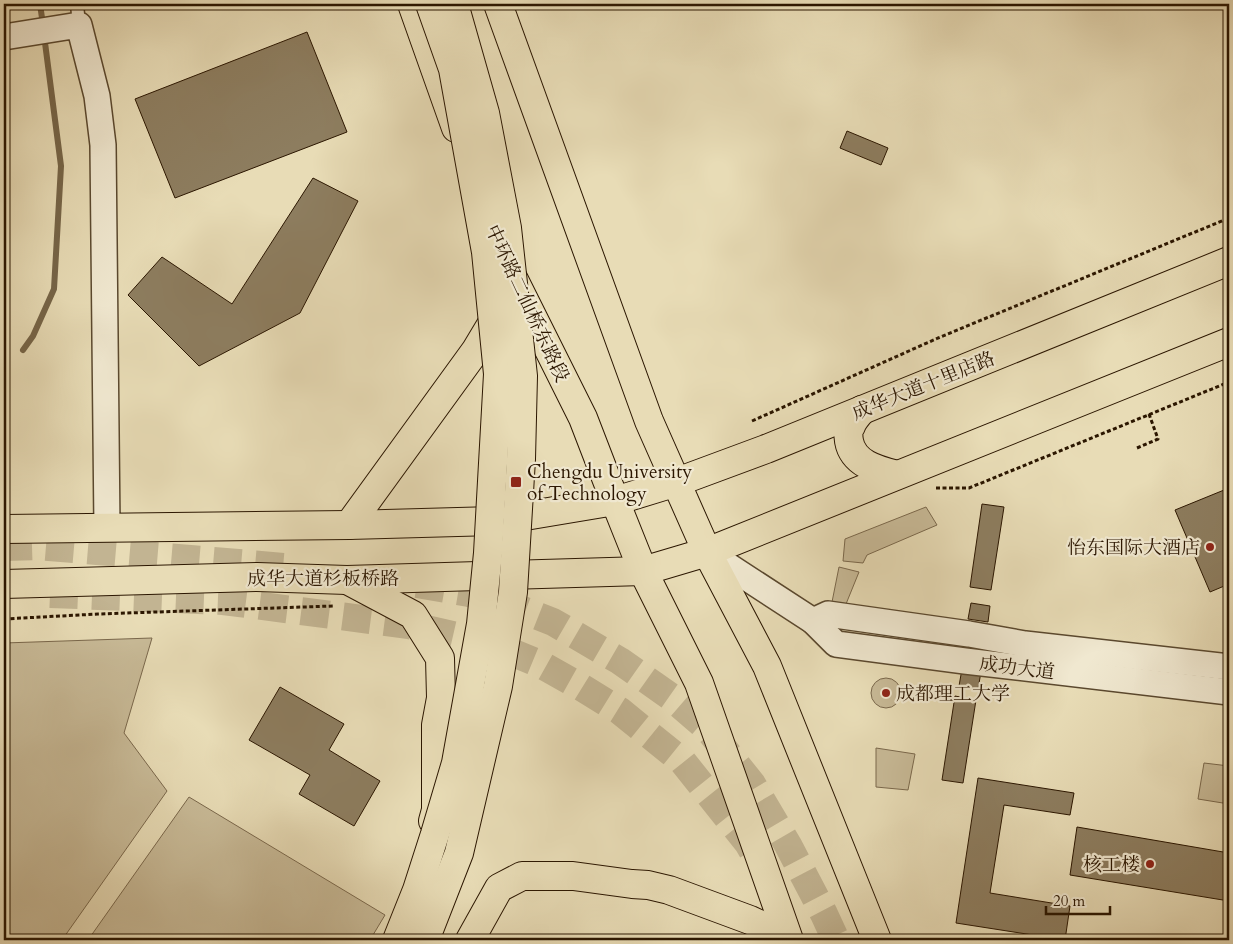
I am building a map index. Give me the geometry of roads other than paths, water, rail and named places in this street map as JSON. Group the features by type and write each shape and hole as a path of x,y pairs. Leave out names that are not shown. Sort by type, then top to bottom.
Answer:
{"main road":[{"name":"中环路二仙桥东路段","path":"412,4 498,248 583,418 643,571 699,683 788,939"},
{"path":"397,940 417,890 456,763 481,624 488,553 498,374 486,252 453,69 430,4"},
{"path":"425,940 459,853 498,686 513,592 521,459 523,376 507,228 485,113 454,4"},
{"path":"498,4 649,421 678,482 707,552 767,666 878,940"},
{"path":"349,525 476,350 500,309 498,248"},
{"name":"成华大道十里店路","path":"615,501 678,482 766,449 1229,261"},
{"path":"643,571 707,552 1229,342"},
{"path":"862,410 850,427 848,437 850,447 859,460 868,466 897,475"},
{"path":"4,529 349,525 494,521 615,501"},
{"name":"成华大道杉板桥路","path":"4,584 257,577 347,580 643,571"},
{"path":"347,580 413,615 440,658 441,698 436,725 436,810 423,861 405,907 386,940"},
{"path":"470,940 499,888 522,876 574,876 648,885 669,890 750,920 788,939"}],"street":[{"path":"4,37 71,19 97,96 102,144 107,528"},
{"name":"成功大道","path":"707,552 813,621 836,644 1229,692"},
{"name":"成功大道","path":"813,621 828,614 1026,644 1229,667"}],"waterway":[{"path":"40,4 43,25"},
{"path":"23,350 33,336 54,289 61,166 44,35"}],"tunnel":[{"path":"4,547 37,546 285,567"},
{"path":"417,584 469,593 510,605 553,622 620,661 671,697 708,729 752,784 788,845 836,940"},
{"path":"50,594 223,601 409,625 479,641 511,652 540,664 620,711 683,762 748,843 755,855"}],"place":[{"name":"Chengdu University of Technology","path":"516,482"},
{"name":"怡东国际大酒店","path":"1210,547"},
{"name":"成都理工大学","path":"886,693"},
{"name":"核工楼","path":"1150,864"}]}
